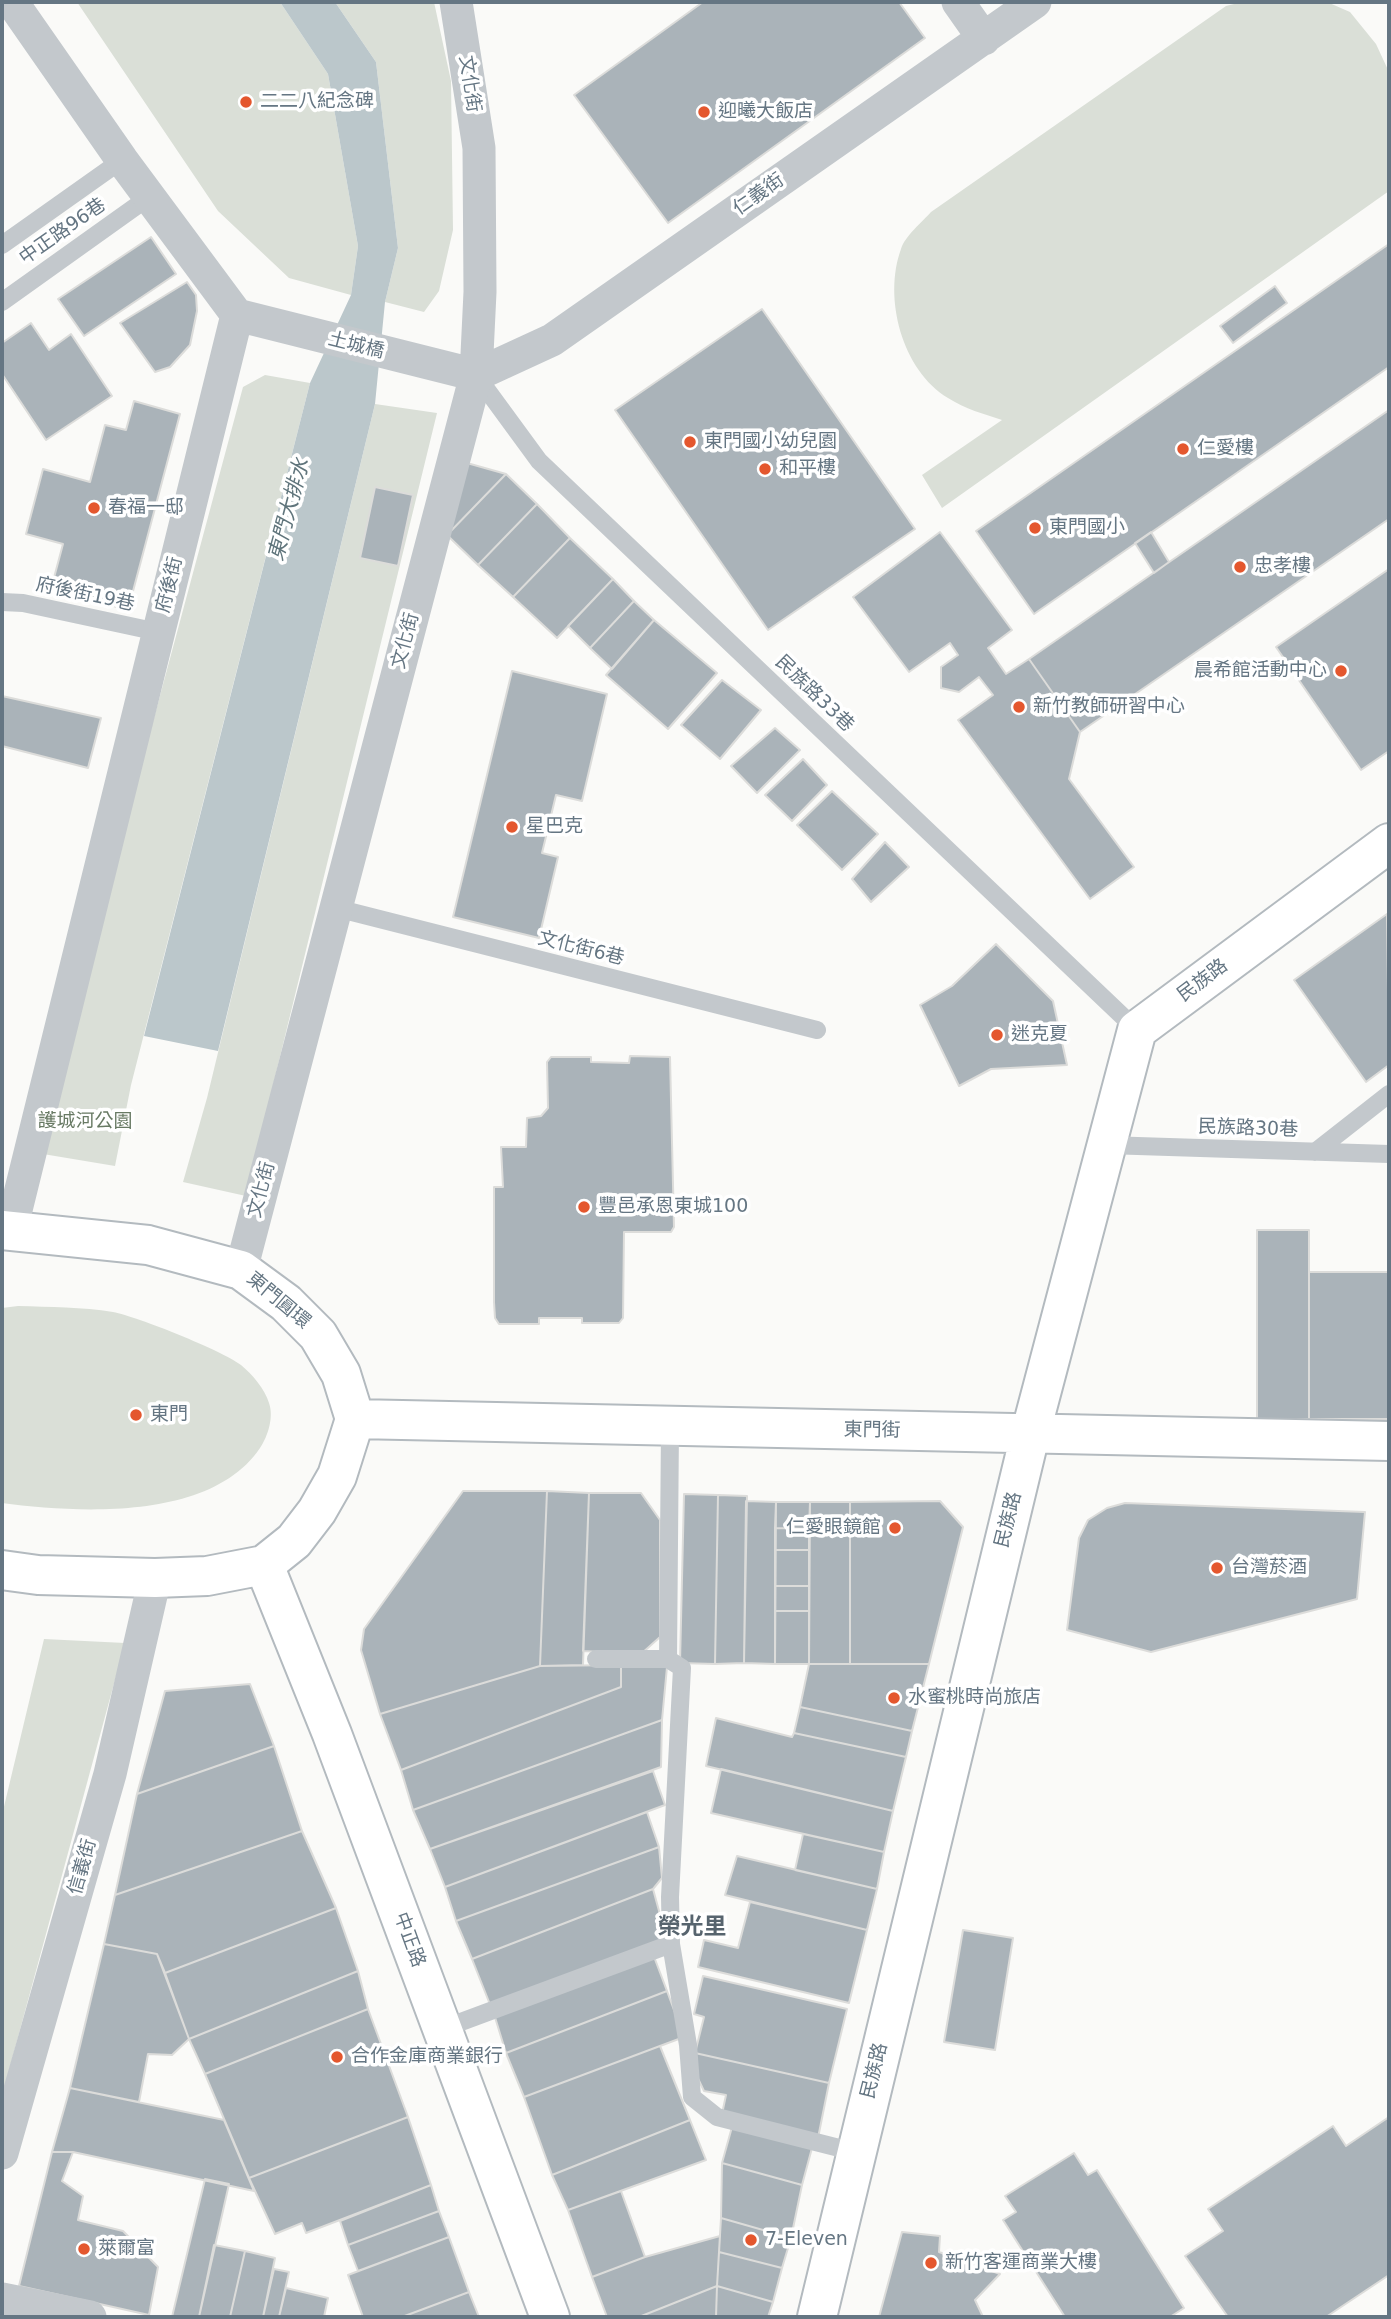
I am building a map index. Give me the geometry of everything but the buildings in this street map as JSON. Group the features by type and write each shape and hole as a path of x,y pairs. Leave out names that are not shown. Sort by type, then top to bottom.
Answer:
{"street":[{"path":"12,2 122,160 237,315"},
{"name":"文化街","path":"241,1270 476,375 480,292 479,148 456,2"},
{"path":"958,2 984,38"},
{"name":"仁義街","path":"476,375 552,340 1035,2"},
{"name":"土城橋","path":"237,315 476,375"},
{"name":"府後街","path":"6,1230 237,315"},
{"name":"民族路","path":"817,2317 1030,1434 1137,1030 1389,843"},
{"name":"東門圓環","path":"6,1230 148,1245 241,1270 286,1303 317,1335 341,1374 355,1419"},
{"path":"2,1570 38,1575 155,1578 207,1576 264,1565 294,1541 317,1511 337,1476 355,1419"},
{"name":"東門街","path":"355,1419 1389,1441"},
{"name":"中正路","path":"264,1565 332,1734 550,2317"},
{"name":"信義街","path":"2,2153 110,1774 155,1578"},
{"path":"2,2299 90,2317"}],"lane":[{"name":"中正路96巷","path":"2,245 122,160"},
{"name":"中正路96巷","path":"5,293 149,197"},
{"name":"民族路33巷","path":"476,375 539,461 1137,1030"},
{"name":"府後街19巷","path":"2,602 23,603 158,632"},
{"name":"文化街6巷","path":"336,908 817,1030"},
{"path":"1315,1152 1389,1094"},
{"name":"民族路30巷","path":"1106,1145 1389,1154"},
{"path":"668,1659 670,1427"},
{"path":"596,1659 668,1659 682,1668 670,1897 671,1944 688,2045 692,2098 717,2117 855,2152"},
{"path":"442,2029 671,1944"}],"green space":[{"path":"77,2 280,2 328,74 358,246 351,295 289,278 218,211"},
{"path":"335,2 434,2 451,81 453,230 439,291 424,312 385,302 398,248 376,62"},
{"path":"1242,2 1327,2 1350,12 1376,44 1389,72 1389,191 942,508 922,475 1002,420 948,398 932,386 908,351 900,331 894,289 896,268 903,244 931,212 1226,6"},
{"name":"護城河公園","path":"265,375 310,383 131,1085 115,1166 37,1153 243,387"},
{"path":"375,404 437,413 246,1196 183,1182 207,1098"},
{"name":"東門","path":"18,1306 113,1312 179,1335 231,1359 249,1373 267,1398 270,1420 263,1443 238,1472 210,1489 177,1500 141,1507 104,1509 33,1507 2,1503 2,1308"},
{"path":"44,1639 125,1643 2,2096 2,1815"}],"water":[{"name":"東門大排水","path":"280,2 335,2 376,62 398,248 385,302 375,404 218,1051 144,1036 310,383 351,295 358,246 328,74"}],"place":[{"name":"二二八紀念碑","path":"246,102"},
{"name":"迎曦大飯店","path":"704,112"},
{"name":"東門國小幼兒園","path":"690,442"},
{"name":"仁愛樓","path":"1183,449"},
{"name":"和平樓","path":"765,469"},
{"name":"春福一邸","path":"94,508"},
{"name":"東門國小","path":"1035,528"},
{"name":"忠孝樓","path":"1240,567"},
{"name":"晨希館活動中心","path":"1341,671"},
{"name":"新竹教師研習中心","path":"1019,707"},
{"name":"星巴克","path":"512,827"},
{"name":"迷克夏","path":"997,1035"},
{"name":"豐邑承恩東城100","path":"584,1207"},
{"name":"東門","path":"136,1415"},
{"name":"仁愛眼鏡館","path":"895,1528"},
{"name":"台灣菸酒","path":"1217,1568"},
{"name":"水蜜桃時尚旅店","path":"894,1698"},
{"name":"合作金庫商業銀行","path":"337,2057"},
{"name":"7-Eleven","path":"751,2240"},
{"name":"萊爾富","path":"84,2249"},
{"name":"新竹客運商業大樓","path":"931,2263"}],"district":[{"name":"榮光里","path":"692,1928"}]}
